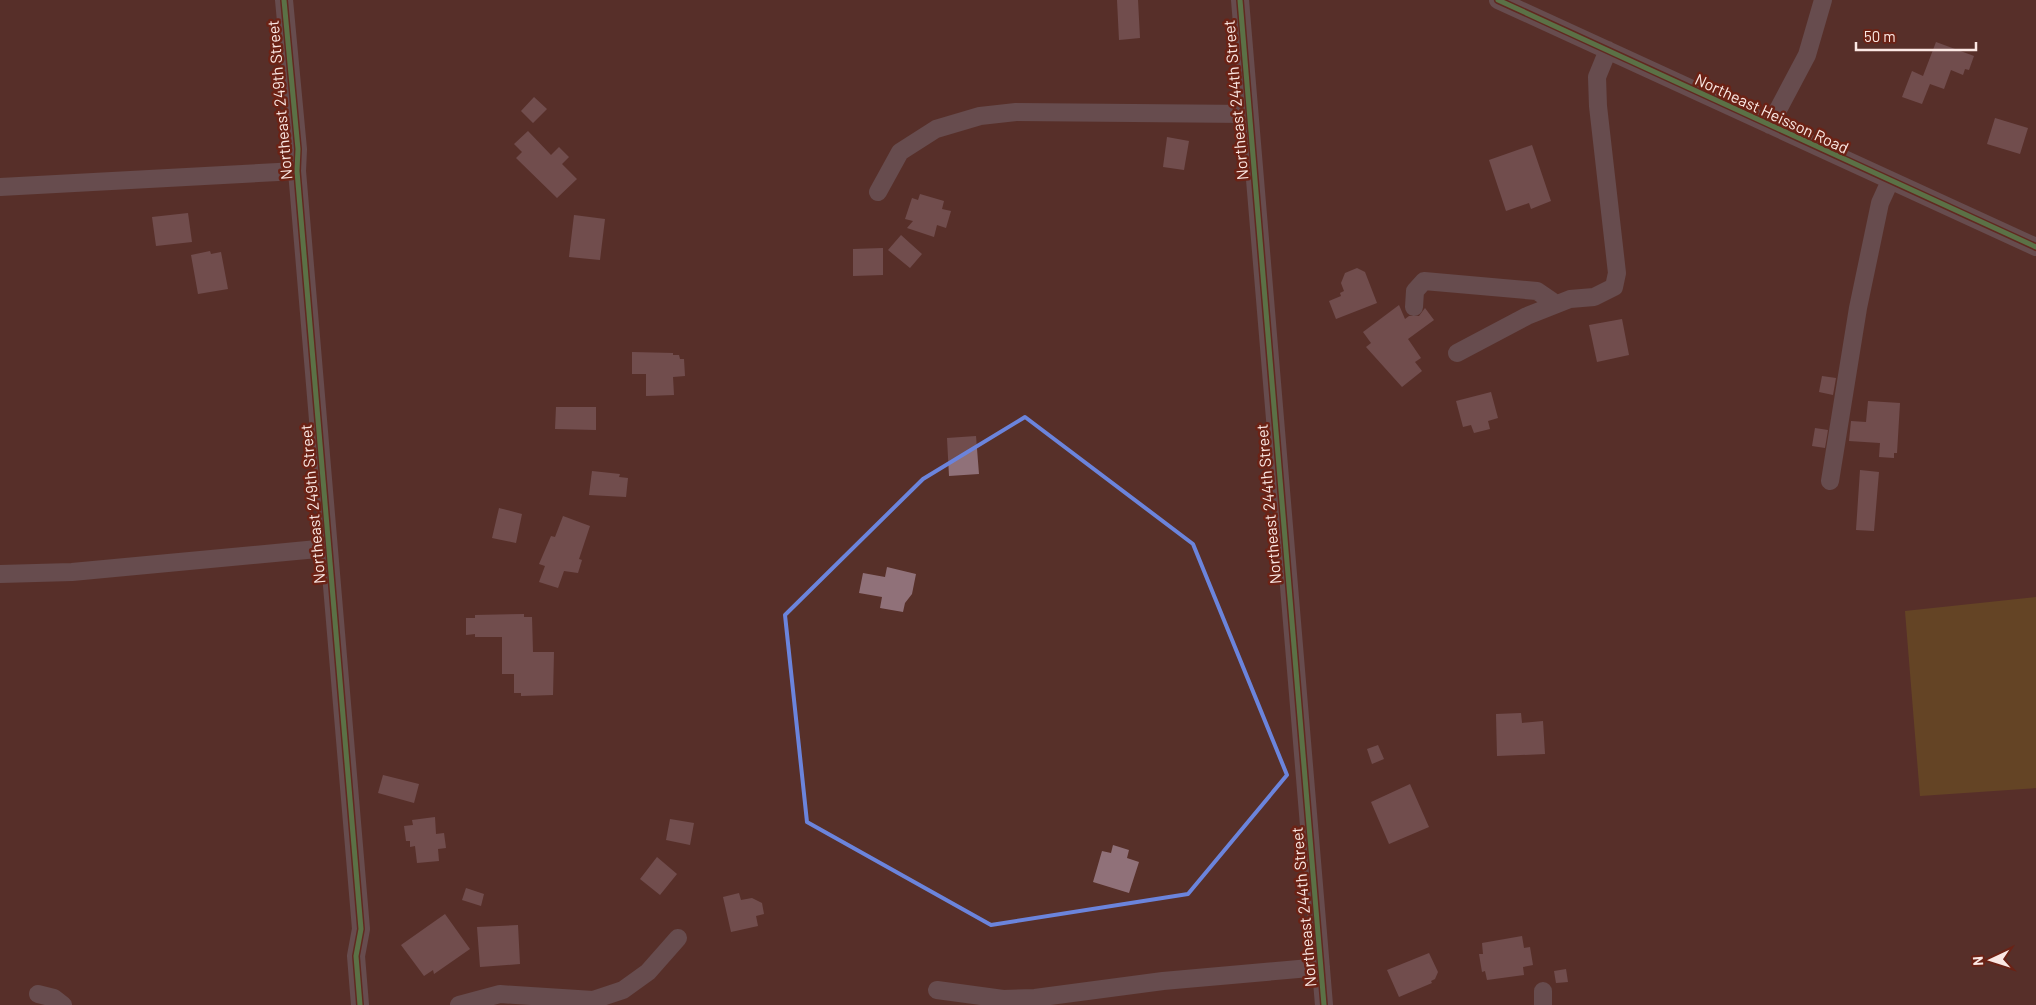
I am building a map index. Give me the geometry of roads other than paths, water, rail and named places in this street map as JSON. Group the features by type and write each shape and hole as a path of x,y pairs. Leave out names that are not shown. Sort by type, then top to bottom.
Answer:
{"street":[{"name":"Northeast 249th Street","path":"284,0 298,149 297,171 361,929 356,956 360,1005"},
{"name":"Northeast 244th Street","path":"1240,0 1324,1005"},
{"name":"Northeast Heisson Road","path":"1498,0 2036,247"},
{"path":"1770,125 1807,55 1823,0"},
{"path":"1457,353 1527,316 1570,299 1594,297 1614,288 1617,273 1597,87 1597,77 1608,50"},
{"path":"878,192 900,152 936,129 980,116 1016,112 1249,114"},
{"path":"0,187 297,171"},
{"path":"1830,481 1858,308 1880,203 1890,181"},
{"path":"1414,307 1415,291 1424,281 1537,291 1556,304"},
{"path":"0,574 90,570 328,548"},
{"path":"459,1005 500,994 593,1000 623,990 648,972 678,938"},
{"path":"937,990 1003,999 1034,998 1163,982 1320,967"},
{"path":"38,994 54,998 63,1005"}]}
